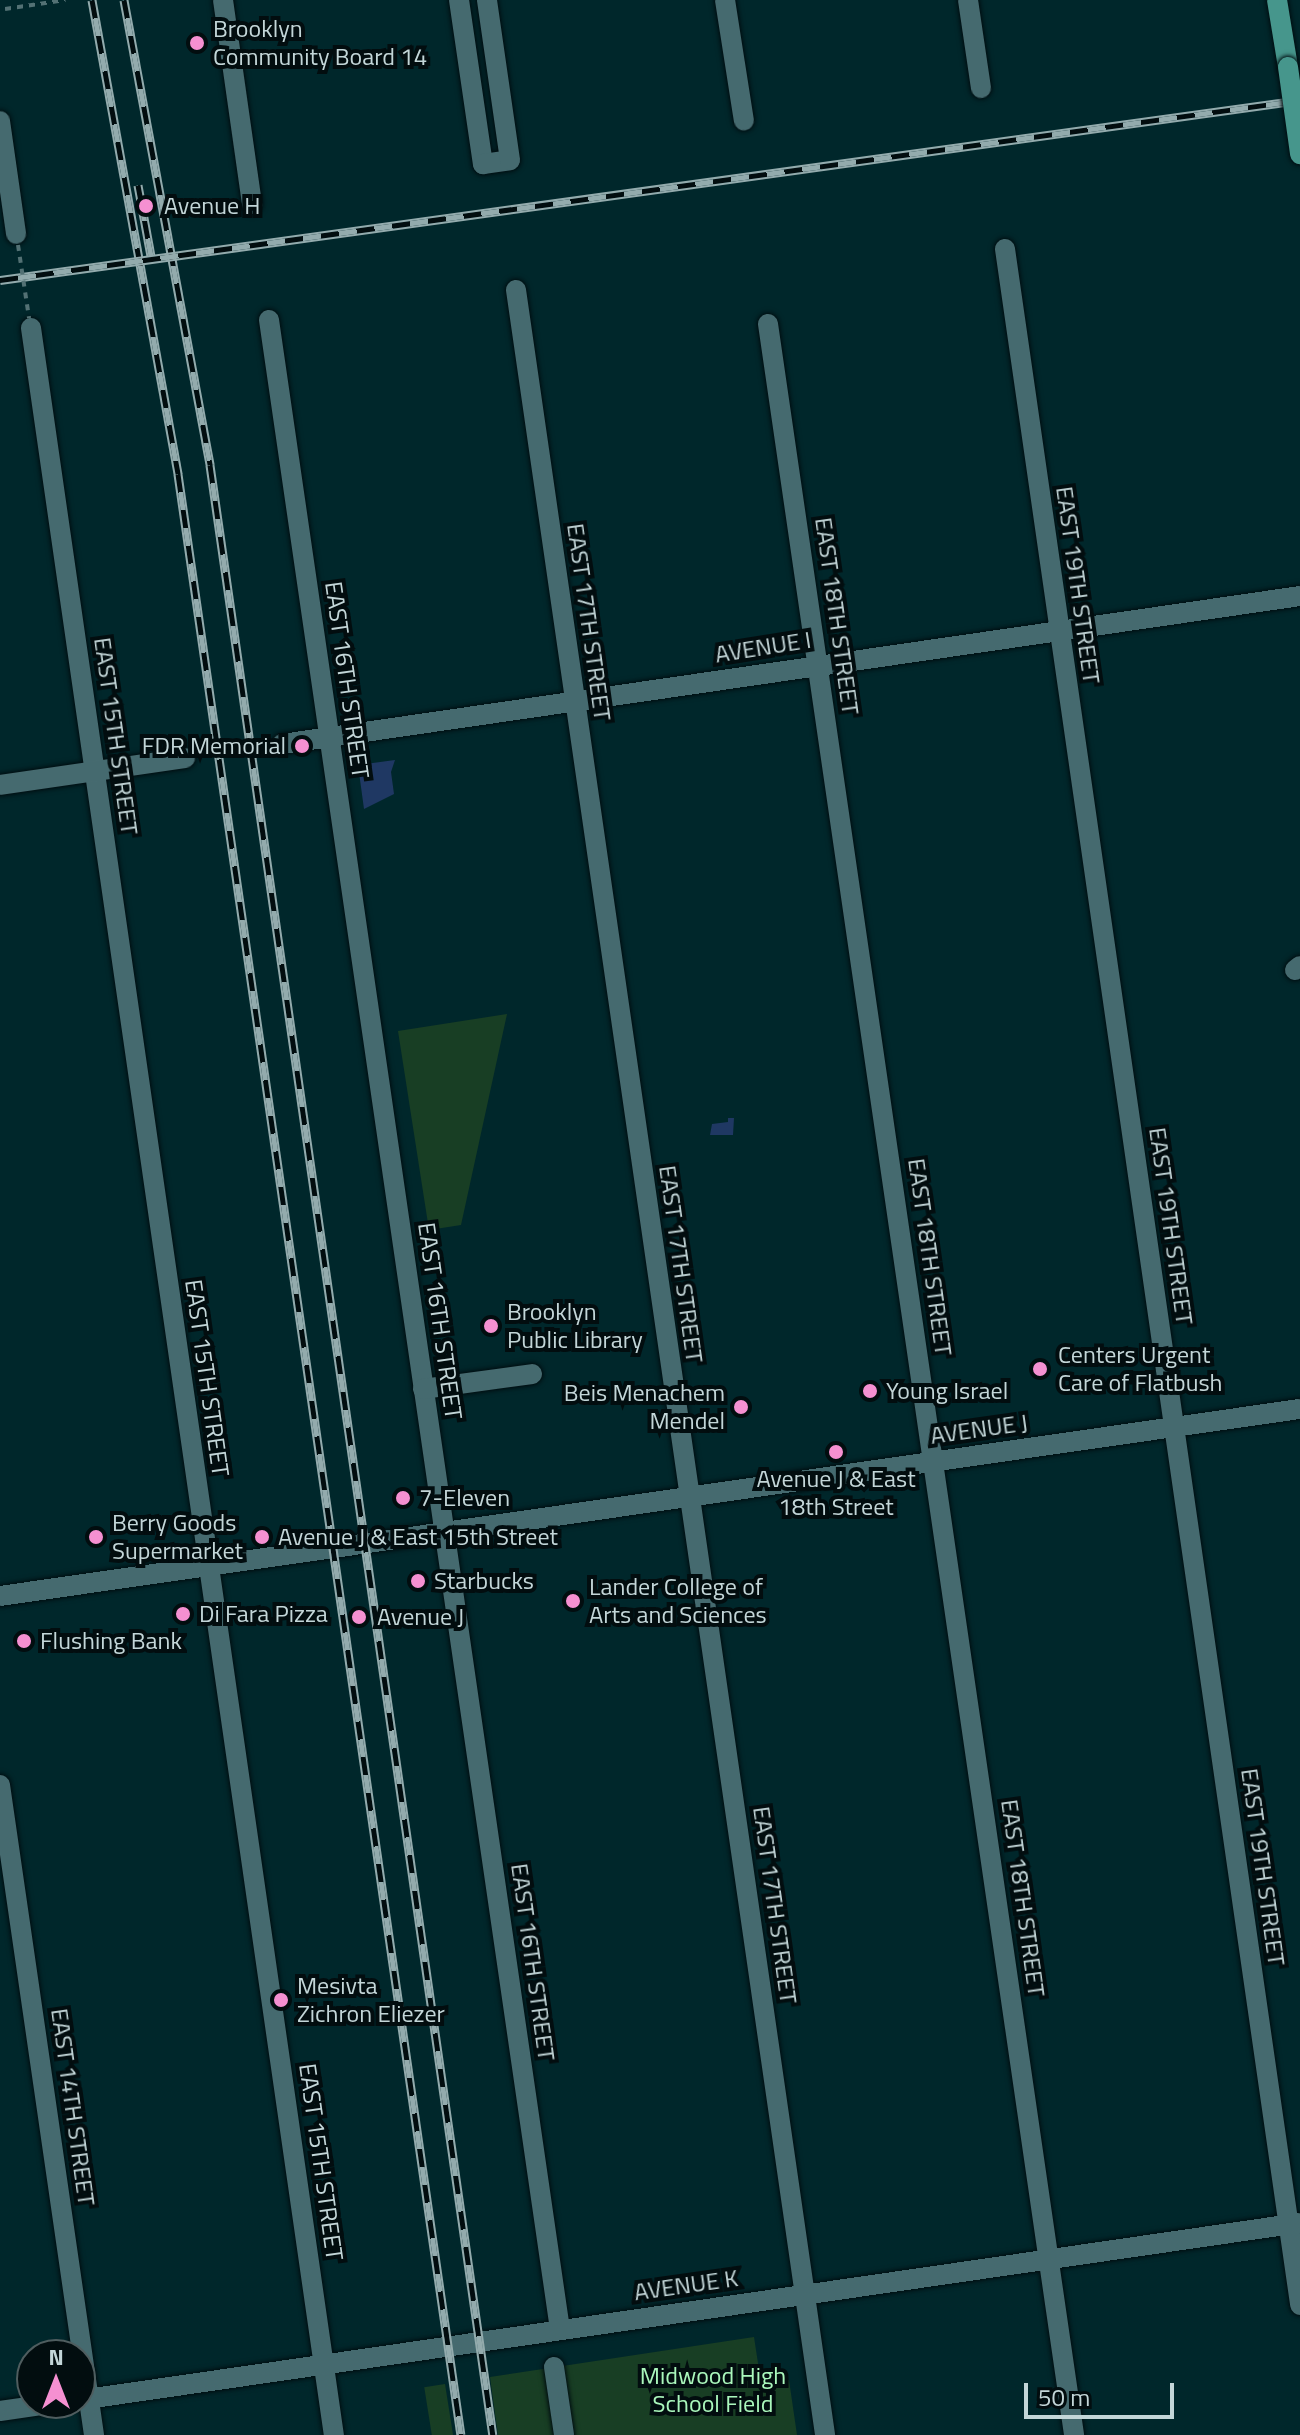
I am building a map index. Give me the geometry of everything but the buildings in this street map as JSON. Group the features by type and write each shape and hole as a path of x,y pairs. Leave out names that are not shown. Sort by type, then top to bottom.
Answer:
{"main road":[{"path":"1277,0 1300,154"}],"street":[{"path":"223,0 252,204"},
{"path":"459,0 483,164 510,160 487,0"},
{"path":"725,0 744,121"},
{"path":"968,0 981,88"},
{"path":"0,121 17,240"},
{"name":"EAST 19TH STREET","path":"1005,249 1173,1427 1294,2224 1300,2305"},
{"name":"EAST 17TH STREET","path":"516,290 825,2435"},
{"name":"EAST 16TH STREET","path":"269,320 560,2330"},
{"name":"EAST 15TH STREET","path":"30,323 334,2435"},
{"name":"EAST 18TH STREET","path":"768,324 1074,2435"},
{"name":"AVENUE I","path":"282,744 1300,596"},
{"path":"0,785 185,758"},
{"path":"423,1389 532,1374"},
{"name":"AVENUE J","path":"0,1596 1300,1409"},
{"name":"EAST 14TH STREET","path":"0,1785 76,2339"},
{"name":"AVENUE K","path":"96,2397 1294,2224"},
{"path":"554,2367 564,2435"}],"path":[{"path":"21,0 22,7"},
{"path":"5,9 65,0"},
{"path":"17,240 30,323"}],"green space":[{"path":"507,1014 461,1225 429,1230 398,1031"},
{"name":"Midwood High School Field","path":"754,2337 761,2383 789,2380 797,2435 498,2435 490,2377"},
{"path":"445,2384 453,2435 432,2435 424,2387"}],"water":[{"path":"395,760 391,772 394,794 364,809 358,765"},
{"path":"728,1118 734,1118 733,1135 710,1135 712,1124 728,1122"}],"railway":[{"path":"92,0 178,474 461,2435"},
{"path":"124,0 210,465 493,2435"},
{"path":"0,280 1300,100"},
{"path":"138,185 151,256"}],"place":[{"name":"Brooklyn Community Board 14","path":"197,43"},
{"name":"Avenue H","path":"146,206"},
{"name":"FDR Memorial","path":"302,746"},
{"name":"Brooklyn Public Library","path":"491,1326"},
{"name":"Centers Urgent Care of Flatbush","path":"1040,1369"},
{"name":"Young Israel","path":"870,1391"},
{"name":"Beis Menachem Mendel","path":"741,1407"},
{"name":"Avenue J & East 18th Street","path":"836,1452"},
{"name":"7-Eleven","path":"403,1498"},
{"name":"Berry Goods Supermarket","path":"96,1537"},
{"name":"Avenue J & East 15th Street","path":"262,1537"},
{"name":"Starbucks","path":"418,1581"},
{"name":"Lander College of Arts and Sciences","path":"573,1601"},
{"name":"Di Fara Pizza","path":"183,1614"},
{"name":"Avenue J","path":"359,1617"},
{"name":"Flushing Bank","path":"24,1641"},
{"name":"Mesivta Zichron Eliezer","path":"281,2000"}]}
